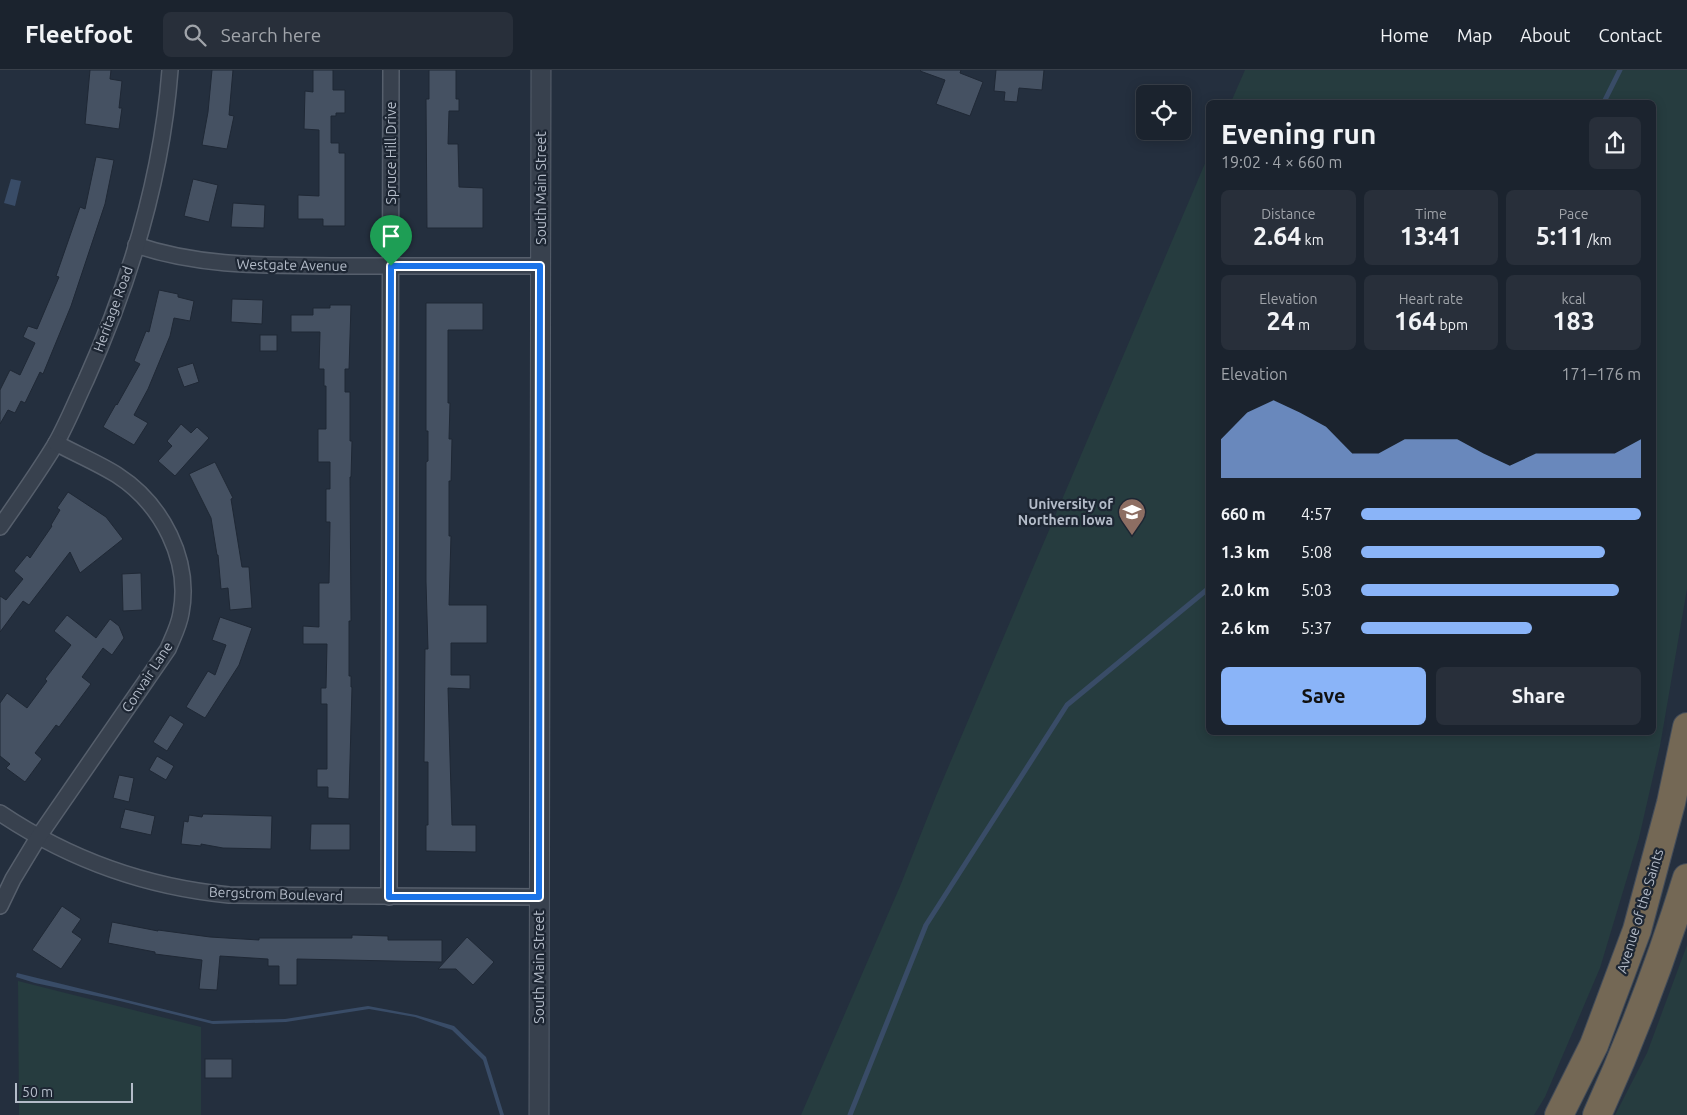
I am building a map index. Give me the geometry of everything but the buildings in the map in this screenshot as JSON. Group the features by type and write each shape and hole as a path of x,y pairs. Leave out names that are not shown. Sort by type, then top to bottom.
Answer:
{"highway":[{"name":"Avenue of the Saints","path":"1560,1115 1594,1045 1637,930 1671,803 1687,727"},
{"path":"1597,1115 1645,1002 1668,939 1687,878"}],"street":[{"name":"Heritage Road","path":"0,527 56,443 120,298 150,195 160,145 170,70"},
{"name":"Spruce Hill Drive","path":"389,897 391,70"},
{"name":"South Main Street","path":"539,1115 541,70"},
{"name":"Westgate Avenue","path":"136,246 160,253 219,263 257,265 540,266"},
{"name":"Convair Lane","path":"0,906 13,879 39,836 168,649 176,633 181,614 183,595 178,553 169,532 154,510 140,494 118,475 56,443"},
{"name":"Bergstrom Boulevard","path":"0,813 39,836 98,864 164,886 197,892 229,895 539,897"}],"green space":[{"name":"University of Northern Iowa","path":"1245,70 1687,70 1687,589 1660,746 1639,838 1600,968 1545,1097 1534,1115 801,1115 901,884 936,796 1206,161 1206,735 1656,735 1656,100 1232,100"},
{"path":"1687,945 1687,1115 1615,1115 1647,1053"},
{"path":"18,981 201,1027 201,1115 19,1115"}],"water":[{"path":"11,179 21,181 15,206 4,203"},
{"path":"17,973 212,1021 285,1019 368,1006 416,1015 454,1026 486,1057 504,1115 500,1115 483,1060 452,1030 415,1017 369,1009 286,1022 213,1024 120,1001 35,983 16,977"}],"waterway":[{"path":"1605,100 1620,70"},
{"path":"850,1115 926,925 1067,705 1206,590"}],"place":[{"name":"University of Northern Iowa","path":"1132,536"}],"route":[{"path":"391,266 540,266 539,897 389,897 391,266"}]}
